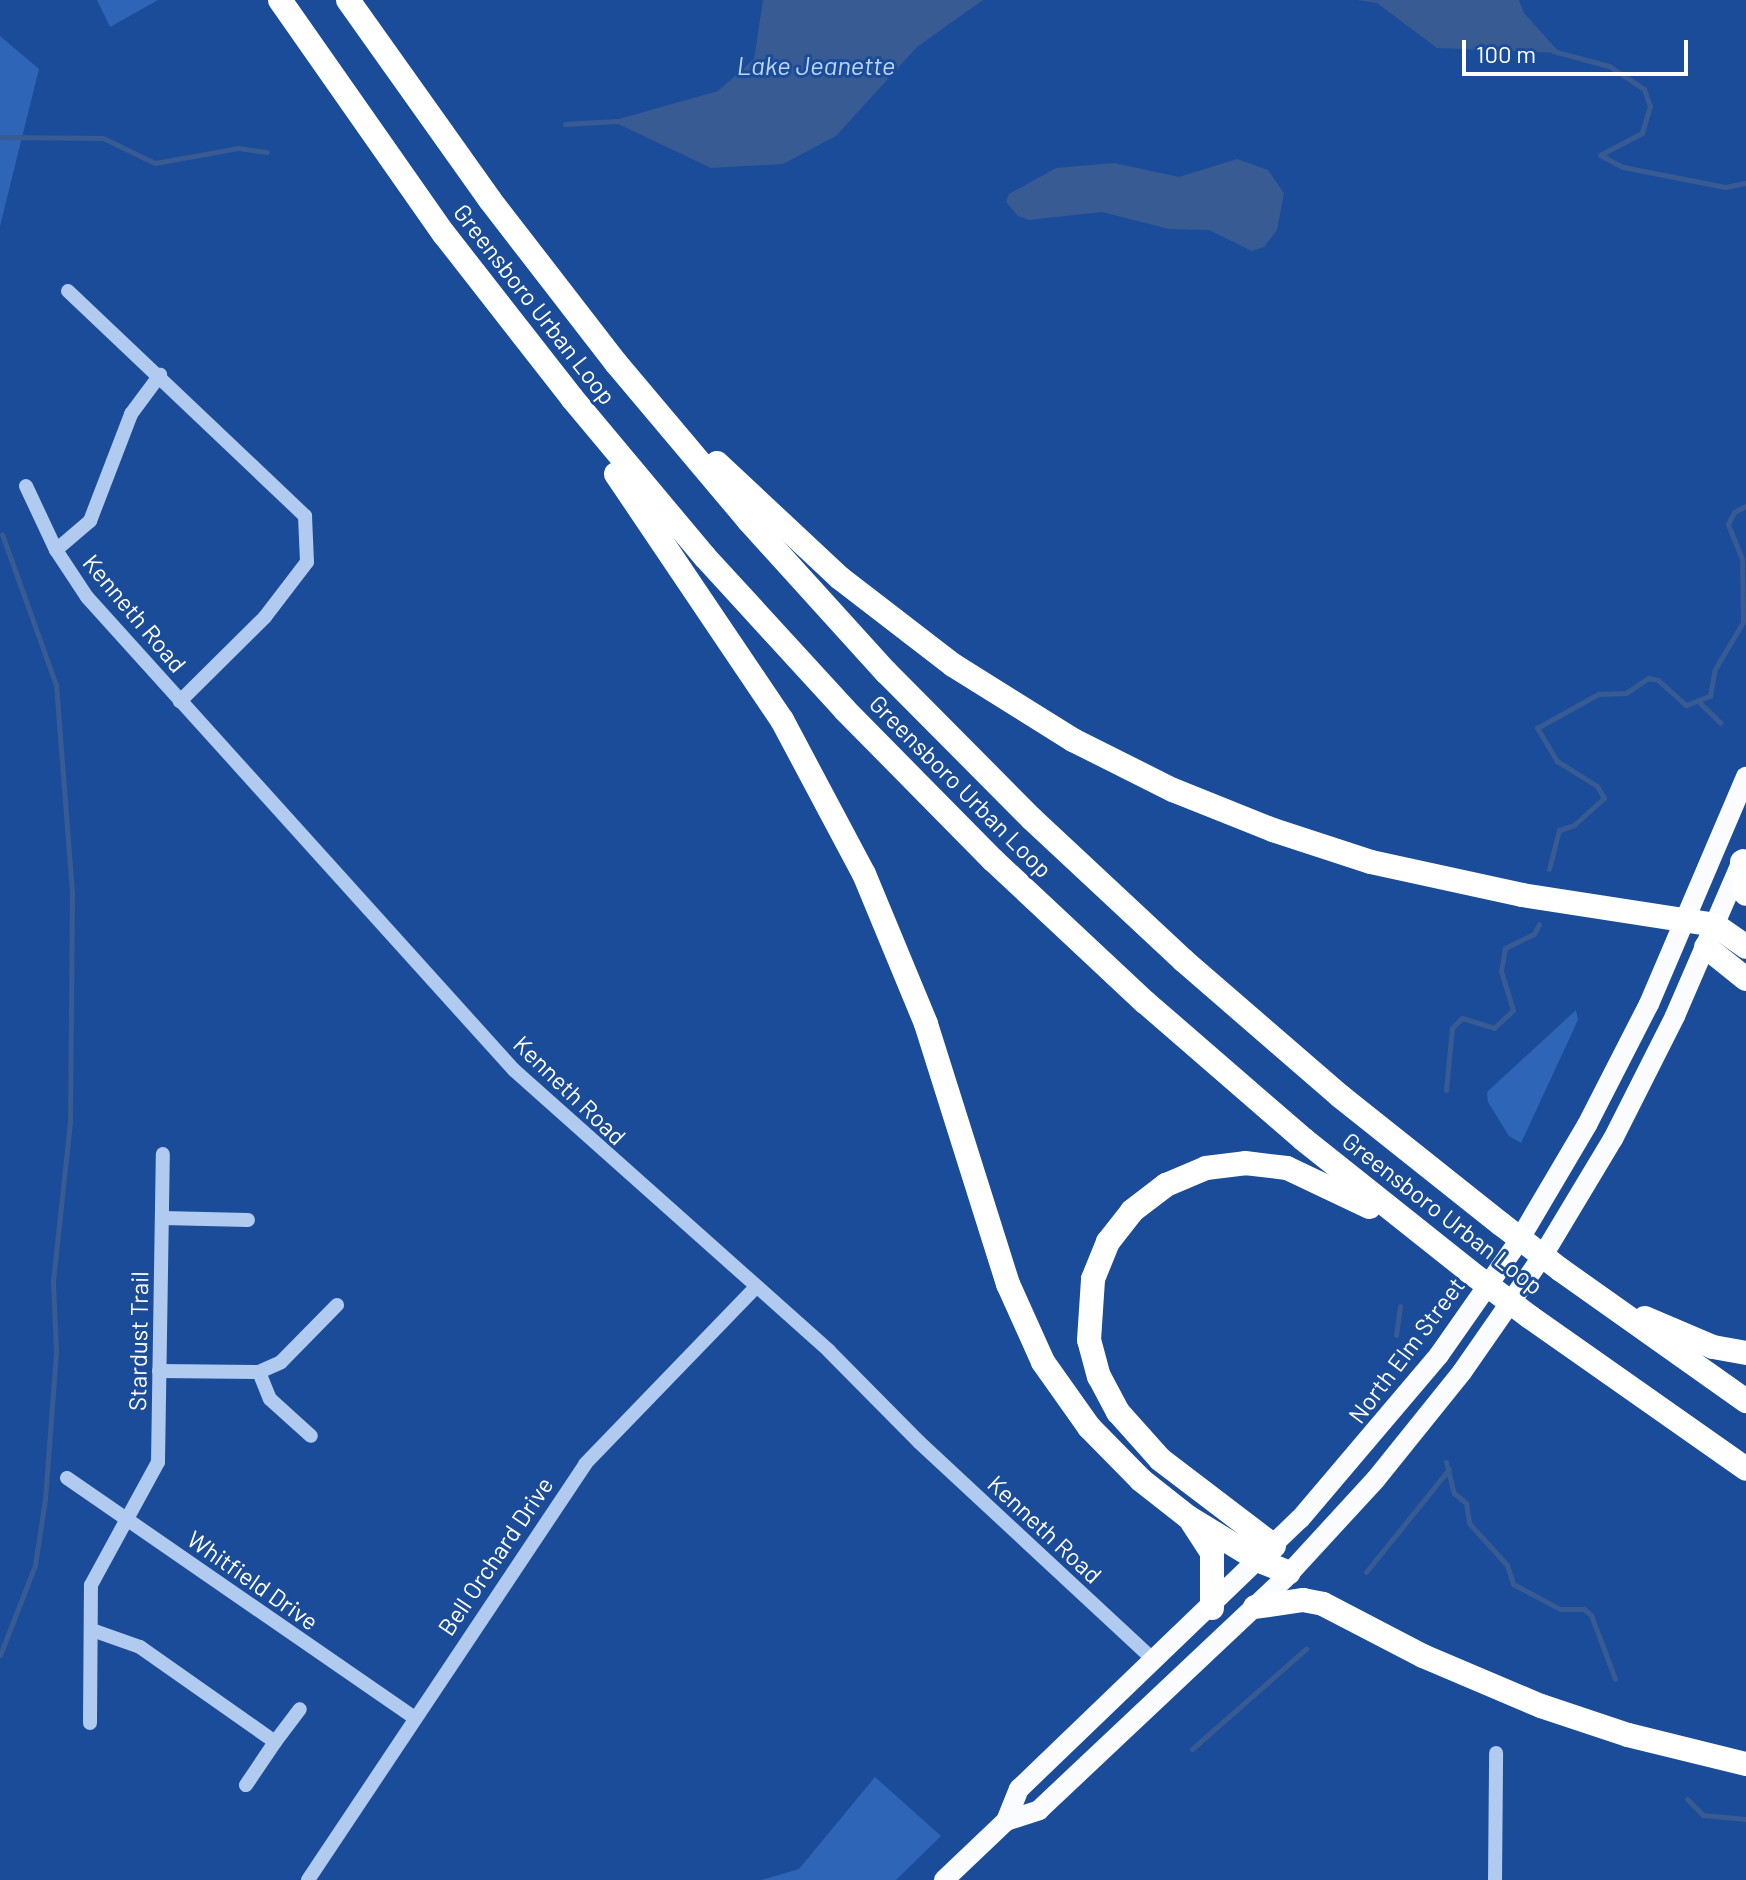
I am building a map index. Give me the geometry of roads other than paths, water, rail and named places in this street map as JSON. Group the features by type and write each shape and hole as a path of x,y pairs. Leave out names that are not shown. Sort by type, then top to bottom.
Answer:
{"highway":[{"name":"Greensboro Urban Loop","path":"280,0 507,317 705,557 918,786 1145,1002 1426,1238 1530,1317 1746,1469"},
{"name":"Greensboro Urban Loop","path":"348,0 490,200 616,363 816,596 1032,819 1260,1028 1501,1224 1602,1300 1746,1401"},
{"path":"507,317 736,648 839,824 926,1024 1008,1284 1043,1362 1107,1447 1188,1517 1212,1553 1212,1608"},
{"path":"616,363 803,546 877,608 991,690 1107,758 1225,812 1371,862 1522,895 1686,919 1710,936 1746,979"},
{"path":"1744,857 1746,894"},
{"path":"1710,936 1746,947"},
{"path":"1289,1573 1160,1459 1106,1394 1093,1359 1088,1319 1093,1279 1108,1242 1132,1211 1166,1185 1206,1168 1245,1163 1308,1175 1426,1238"},
{"path":"1602,1300 1697,1341 1746,1353"},
{"path":"1188,1517 1267,1554"},
{"path":"1255,1607 1303,1600 1323,1604 1446,1667 1541,1706 1628,1735 1746,1764"}],"main road":[{"name":"North Elm Street","path":"944,1880 1006,1821 1019,1789 1267,1554 1397,1408 1518,1242 1619,1065 1746,777"},
{"name":"North Elm Street","path":"1006,1821 1039,1810 1255,1607 1420,1426 1542,1257 1645,1078 1744,857"}],"street":[{"path":"68,291 160,375 305,516 307,562 265,617 180,701"},
{"path":"56,550 90,521 131,414 160,375"},
{"name":"Kenneth Road","path":"26,486 56,550 87,597 514,1070 756,1287 1155,1661"},
{"name":"Stardust Trail","path":"90,1723 91,1585 158,1462 163,1154"},
{"path":"162,1218 248,1220"},
{"name":"Bell Orchard Drive","path":"308,1880 585,1464 756,1287"},
{"path":"159,1371 259,1372 281,1362 337,1305"},
{"path":"259,1372 270,1399 311,1436"},
{"name":"Whitfield Drive","path":"67,1478 415,1718"},
{"path":"92,1630 140,1647 275,1742"},
{"path":"246,1785 300,1709"},
{"path":"1495,1880 1496,1753"}],"water":[{"name":"Lake Jeanette","path":"763,0 983,0 917,47 836,136 783,164 711,168 612,121 718,91 754,59"},
{"path":"1357,0 1519,0 1524,13 1560,53 1437,48 1377,3"},
{"path":"1237,159 1268,170 1284,193 1277,230 1264,247 1252,251 1209,230 1169,229 1102,212 1029,220 1018,216 1006,202 1009,194 1056,168 1114,163 1179,177"}],"waterway":[{"path":"1553,51 1609,66 1644,89 1650,106 1642,133 1600,155 1623,167 1725,187 1746,183"},
{"path":"565,124 616,121"},
{"path":"0,137 103,138 155,163 238,148 267,152"},
{"path":"1549,869 1559,830 1574,825 1604,798 1597,786 1557,761 1537,728 1598,694 1626,693 1648,678 1658,680 1686,705 1710,696 1715,669 1743,622 1742,559 1728,524 1734,512 1746,506"},
{"path":"0,1655 35,1565 45,1499 56,1351 53,1281 70,1123 72,892 56,685 2,534"},
{"path":"1699,702 1721,723"},
{"path":"1446,1090 1452,1028 1462,1018 1494,1028 1513,1010 1501,971 1505,948 1534,934 1539,924"},
{"path":"1396,1335 1400,1306"},
{"path":"1446,1462 1454,1493 1466,1503 1469,1523 1507,1565 1513,1584 1560,1609 1584,1609 1591,1615 1615,1679"},
{"path":"1366,1572 1449,1469"},
{"path":"1192,1749 1306,1649"},
{"path":"1687,1799 1703,1815 1746,1819"}]}
